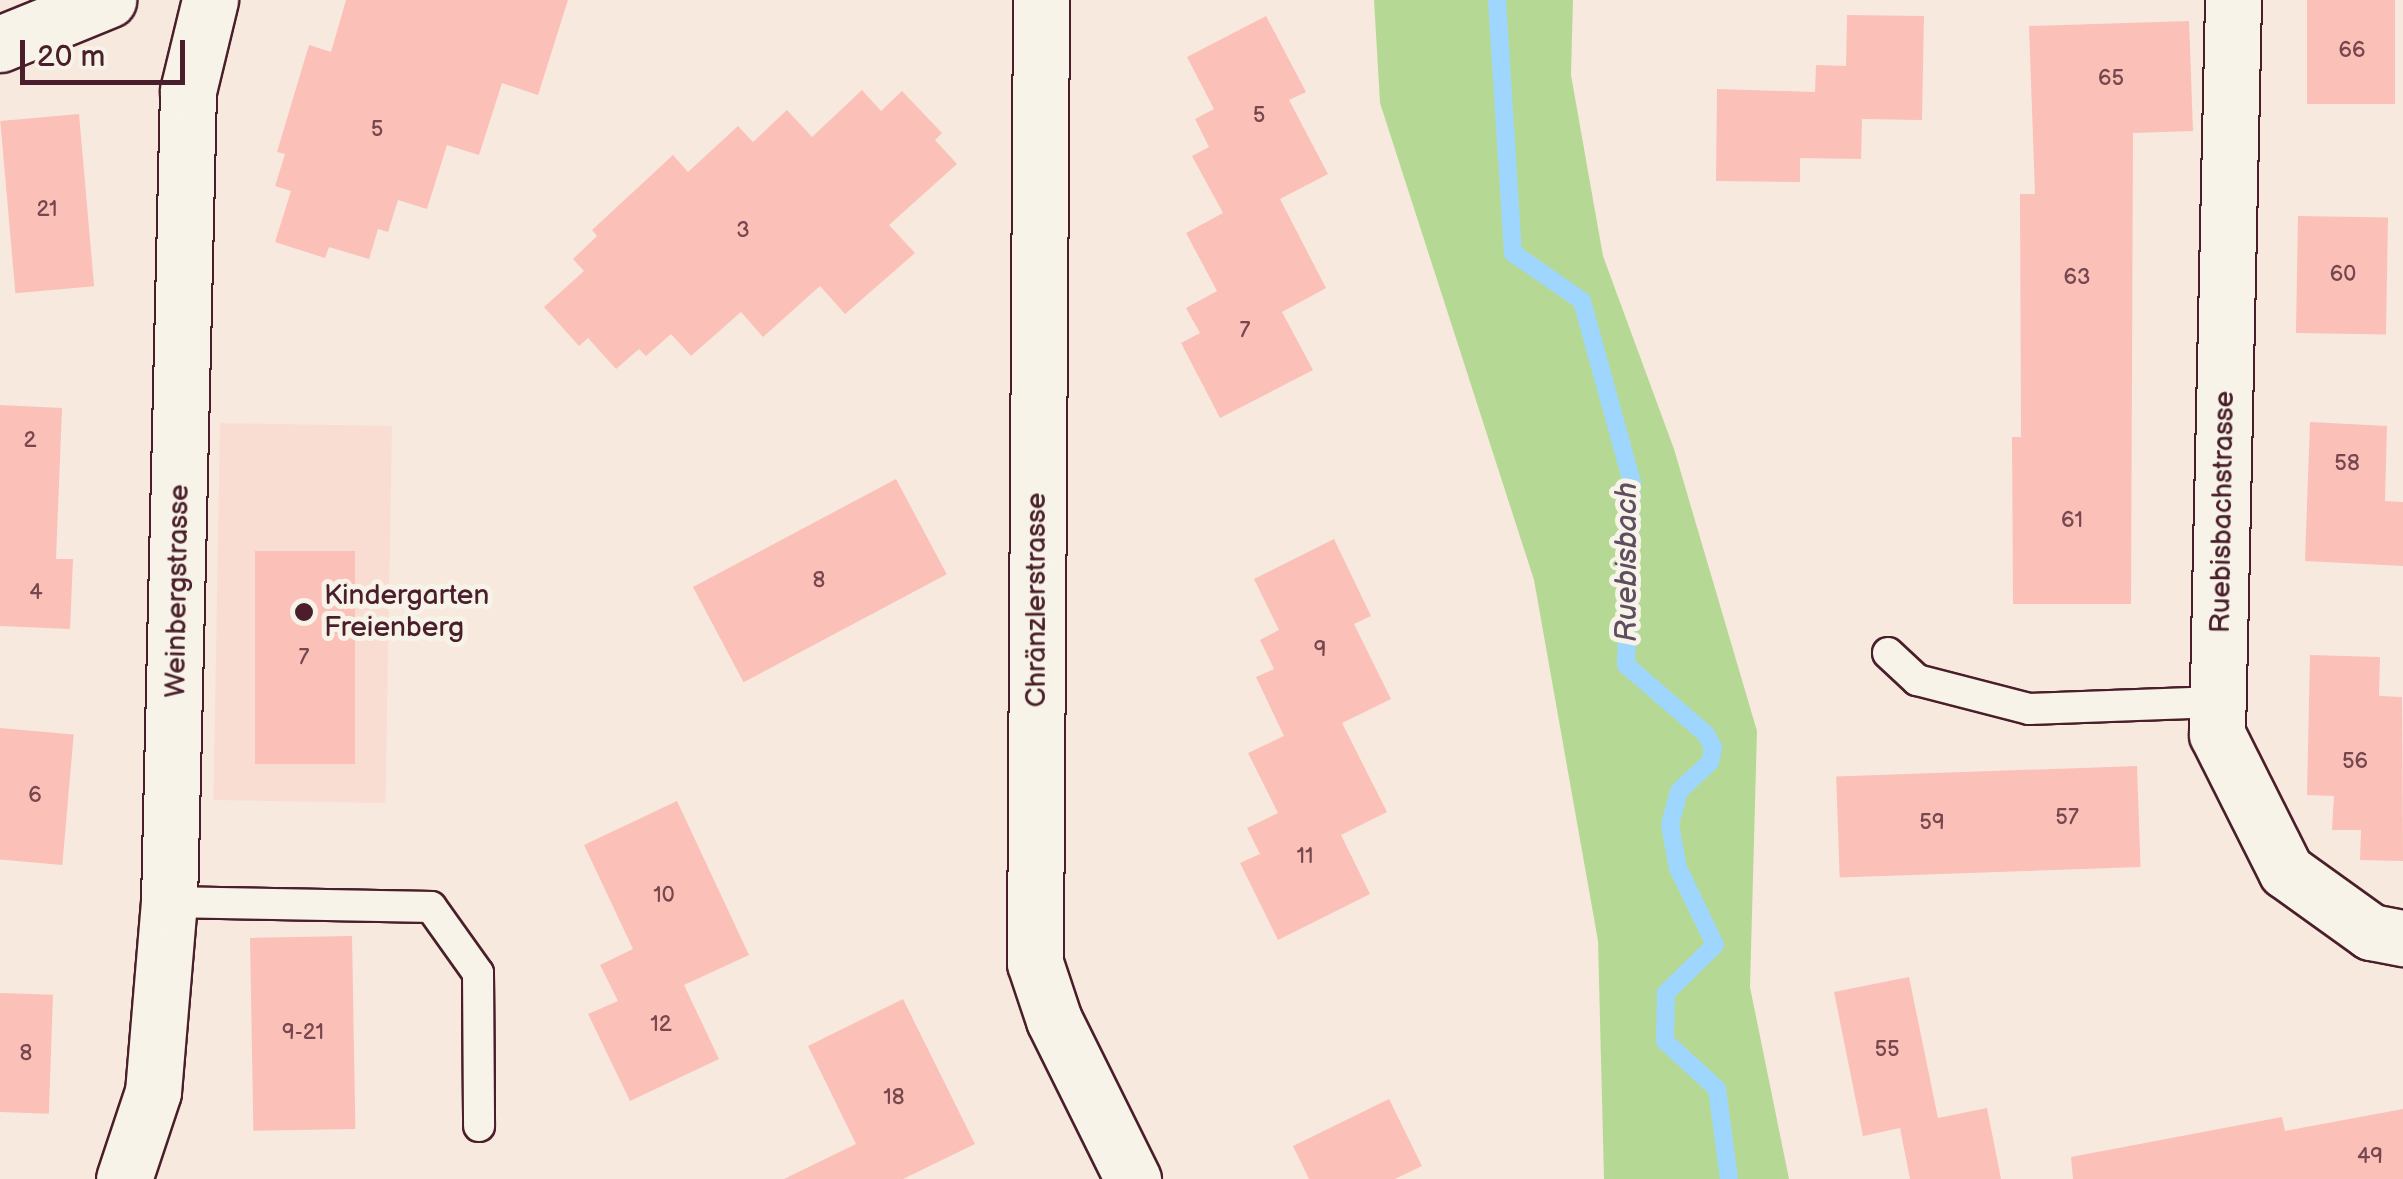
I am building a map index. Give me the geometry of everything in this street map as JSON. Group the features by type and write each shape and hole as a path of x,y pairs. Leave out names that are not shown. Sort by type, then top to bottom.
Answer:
{"street":[{"path":"0,44 108,0"},
{"name":"Weinbergstrasse","path":"124,1179 153,1092 169,902 188,92 210,0"},
{"name":"Chränzlerstrasse","path":"1041,0 1035,963 1054,1020 1133,1179"},
{"name":"Ruebisbachstrasse","path":"2233,0 2217,734 2286,871 2372,932 2403,938"}],"lane":[{"path":"1888,654 1917,680 2029,709 2218,702"},
{"path":"169,902 431,907 478,972 479,1126"}],"shaded area":[{"name":"Kindergarten Freienberg","path":"220,423 392,426 385,803 213,800"}],"green space":[{"path":"1374,0 1573,0 1571,75 1603,256 1674,449 1757,731 1750,987 1789,1179 1604,1179 1598,941 1534,580 1380,103"}],"building":[{"path":"346,0 568,0 538,95 502,83 479,155 447,145 427,209 398,200 388,232 378,229 369,259 329,247 325,258 275,242 291,191 275,186 285,154 277,152 309,45 331,52"},
{"path":"2307,0 2395,0 2395,104 2307,104"},
{"path":"1847,15 1924,16 1922,120 1862,119 1861,159 1800,158 1800,182 1716,181 1717,89 1815,92 1816,65 1846,66"},
{"path":"1266,16 1306,92 1289,100 1328,174 1280,199 1326,288 1282,312 1313,370 1220,418 1181,343 1200,333 1186,308 1217,291 1186,233 1223,213 1192,156 1209,147 1195,119 1214,109 1187,57"},
{"path":"2189,21 2193,131 2133,133 2131,604 2013,604 2012,437 2021,437 2020,194 2035,194 2029,26"},
{"path":"862,90 881,111 902,91 942,133 935,140 957,164 889,225 915,253 845,314 820,286 763,337 741,312 691,356 671,334 646,356 639,349 616,369 588,338 579,346 544,307 584,271 573,259 597,236 592,230 673,155 688,172 738,126 753,142 787,110 812,137"},
{"path":"79,114 94,286 15,293 0,121"},
{"path":"2298,216 2388,218 2386,335 2296,333"},
{"path":"0,405 62,408 56,559 73,559 70,629 0,626"},
{"path":"2310,422 2387,426 2385,501 2403,502 2403,566 2305,561"},
{"path":"896,479 947,574 744,682 693,587"},
{"path":"1334,539 1371,616 1354,624 1391,699 1342,723 1387,812 1341,835 1370,894 1278,940 1240,863 1260,854 1247,828 1278,813 1248,753 1284,736 1256,677 1274,669 1260,640 1279,630 1254,579"},
{"path":"255,551 355,551 355,764 255,764"},
{"path":"2310,655 2380,657 2379,696 2402,697 2403,861 2360,860 2361,830 2332,830 2334,796 2307,795"},
{"path":"0,728 74,734 62,865 0,860"},
{"path":"2137,766 2141,867 1840,877 1836,777"},
{"path":"677,801 749,955 684,985 719,1059 630,1101 588,1014 618,1001 600,965 633,949 584,845"},
{"path":"352,936 355,1129 253,1131 250,938"},
{"path":"1909,977 1938,1118 1987,1108 2001,1179 1910,1179 1900,1128 1863,1136 1834,992"},
{"path":"0,993 53,995 49,1114 0,1112"},
{"path":"903,999 975,1144 903,1179 784,1179 856,1144 808,1046"},
{"path":"1389,1099 1422,1166 1395,1179 1309,1179 1293,1146"},
{"path":"2403,1109 2403,1179 2073,1179 2071,1157 2282,1117 2285,1131"}],"waterway":[{"name":"Ruebisbach","path":"1497,0 1513,253 1582,301 1632,483 1626,665 1706,734 1713,747 1710,762 1679,791 1670,825 1678,868 1715,945 1666,993 1665,1041 1717,1089 1729,1179"}],"place":[{"name":"Kindergarten Freienberg","path":"304,612"}]}
